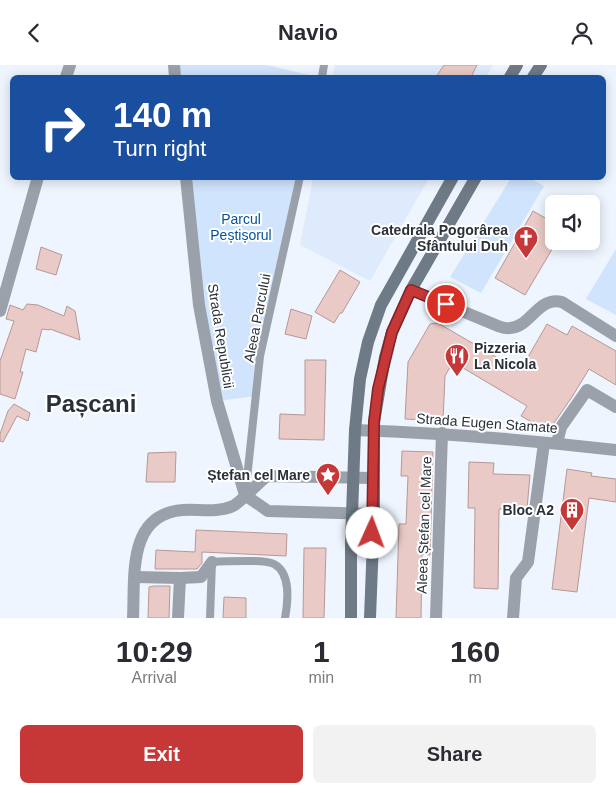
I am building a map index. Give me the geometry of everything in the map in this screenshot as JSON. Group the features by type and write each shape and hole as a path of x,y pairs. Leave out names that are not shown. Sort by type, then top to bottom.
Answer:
{"main road":[{"path":"351,618 355,430 360,379 368,342 381,305 451,180"},
{"path":"453,180 468,191"},
{"path":"370,618 374,514 374,431 378,389 385,357 392,332 411,290 474,180"}],"street":[{"path":"0,311 37,180"},
{"name":"Strada Republicii","path":"186,180 199,305 215,392 245,495"},
{"path":"411,290 498,327 511,329 523,323 544,304 555,301 562,302 616,336"},
{"path":"557,443 562,427 588,390 616,407"},
{"name":"Strada Eugen Stamate","path":"355,430 442,433 616,450"},
{"name":"Aleea Ștefan cel Mare","path":"436,618 442,433"},
{"path":"513,618 516,578 528,562 544,443"},
{"path":"133,618 138,549 141,537 153,521 177,511 218,510 231,507 239,503 245,495 267,476 373,478"},
{"path":"245,495 268,511 374,514"},
{"path":"135,577 201,577 212,562"},
{"path":"178,618 180,578"}],"lane":[{"name":"Aleea Parcului","path":"245,495 260,356 299,180"},
{"path":"210,618 212,562 223,561 266,561 282,570 286,579 285,618"}],"shaded area":[{"path":"335,65 493,65 487,75 332,75"},
{"path":"313,180 428,180 370,281 300,245"}],"green space":[{"path":"174,65 267,65 309,75 175,75"},
{"name":"Parcul Peștișorul","path":"186,180 301,180 256,396 217,401"},
{"path":"510,180 534,180 544,186 481,293 450,277"},
{"path":"616,249 616,315 586,299"}],"building":[{"path":"444,65 477,65 472,75 437,75"},
{"name":"Catedrala Pogorârea Sfântului Duh","path":"533,211 545,218 545,250 552,250 525,295 495,278"},
{"path":"41,247 62,255 56,275 36,269"},
{"path":"340,270 360,282 334,323 315,312"},
{"path":"27,304 38,305 64,316 67,306 75,311 80,340 50,329 42,329 36,352 26,349 20,372 23,372 15,399 0,394 0,361 14,321 6,319 10,305 23,310"},
{"path":"291,309 312,316 306,339 285,334"},
{"path":"438,323 520,371 547,324 567,335 572,326 616,351 616,385 589,369 554,423 551,433 521,416 527,406 453,362 445,376 443,421 405,419 408,362 430,324"},
{"path":"305,360 326,360 324,440 279,439 280,414 305,415"},
{"path":"14,404 30,413 28,421 17,416 3,442 0,441 0,434 8,411"},
{"path":"402,451 433,452 430,555 422,554 421,618 396,618 399,524 406,524 408,476 401,476"},
{"path":"176,452 175,482 146,482 148,453"},
{"path":"469,462 494,463 493,474 530,475 527,509 499,509 498,589 474,588 475,508 468,508"},
{"name":"Bloc A2","path":"567,469 592,473 591,476 616,479 616,502 589,498 577,592 552,589"},
{"path":"196,530 287,534 286,556 202,552 202,563 197,569 155,569 156,550 195,552"},
{"path":"304,548 326,548 324,618 303,618"},
{"path":"170,586 169,618 148,618 149,587"},
{"path":"224,597 246,598 246,618 223,618"}],"place":[{"name":"Catedrala Pogorârea Sfântului Duh","path":"526,259"},
{"name":"Pizzeria La Nicola","path":"457,377"},
{"name":"Ștefan cel Mare","path":"328,496"},
{"name":"Bloc A2","path":"572,531"}],"district":[{"name":"Pașcani","path":"91,403"}],"route":[{"path":"372,533 374,514 374,422 378,389 392,332 411,290 446,304"}]}
